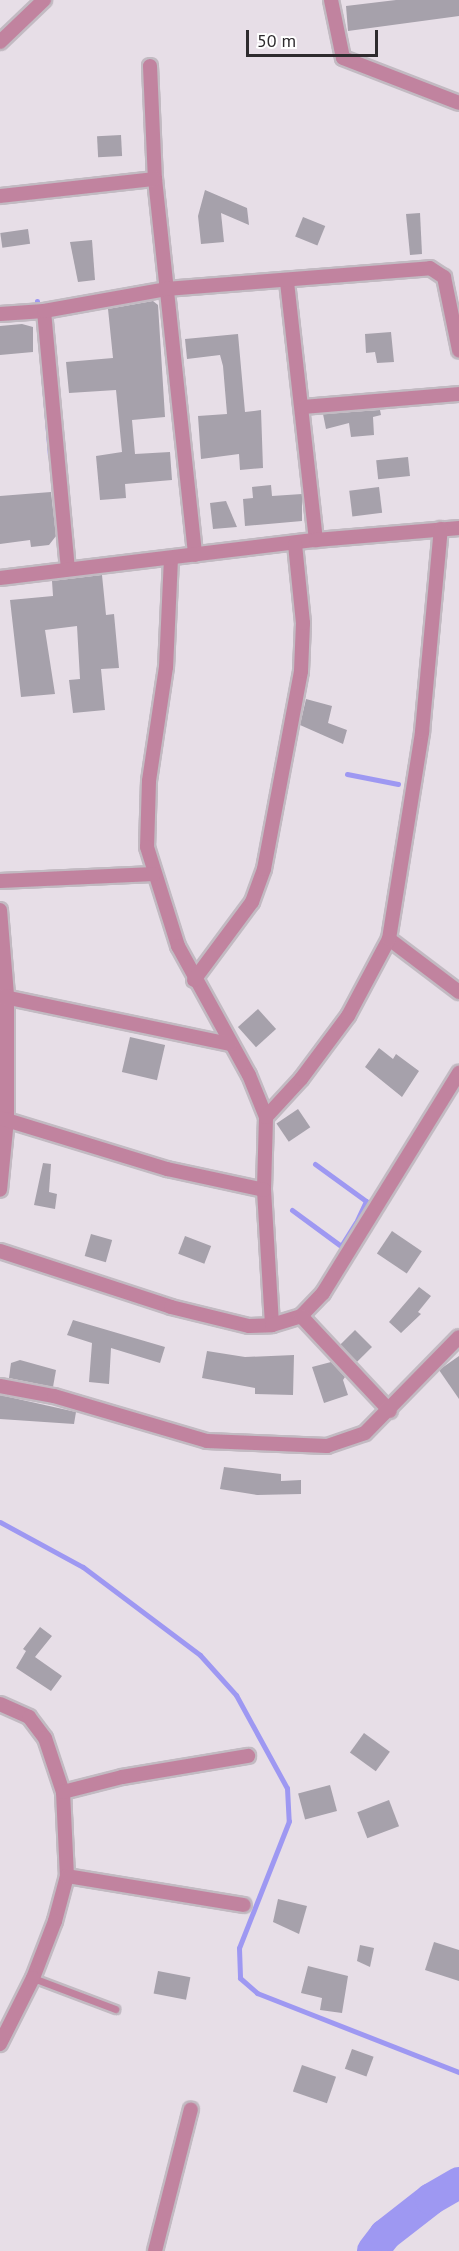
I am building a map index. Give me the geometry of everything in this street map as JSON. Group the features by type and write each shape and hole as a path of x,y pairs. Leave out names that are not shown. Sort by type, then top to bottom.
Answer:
{"street":[{"path":"0,42 44,0"},
{"path":"331,0 343,58 459,103"},
{"path":"150,66 155,179 195,555"},
{"path":"0,196 155,179"},
{"path":"0,314 44,311 166,289 437,270 444,277 459,350"},
{"path":"287,282 304,407 316,540"},
{"path":"44,311 68,568"},
{"path":"304,407 459,394"},
{"path":"0,578 68,568 316,540 459,528"},
{"path":"266,1117 301,1079 348,1016 389,939 422,732 441,529"},
{"path":"194,980 252,902 264,869 301,671 303,623 295,544"},
{"path":"171,558 166,667 147,811 147,847 154,874 194,980 249,1075 266,1117 264,1190 272,1325"},
{"path":"0,881 154,874"},
{"path":"0,910 4,996 4,1118 0,1190"},
{"path":"389,939 459,992"},
{"path":"4,996 230,1044"},
{"path":"0,1251 171,1306 249,1326 272,1325 301,1316 323,1293 459,1073"},
{"path":"4,1118 167,1169 264,1190"},
{"path":"301,1316 390,1411"},
{"path":"0,1386 54,1396 207,1441 283,1446 337,1443 365,1433 390,1411 459,1337"},
{"path":"0,1704 29,1717 45,1738 63,1792 67,1876 55,1921 33,1978 0,2044"},
{"path":"63,1792 122,1778 248,1756"},
{"path":"67,1876 244,1905"},
{"path":"155,2251 191,2109"}],"lane":[{"path":"33,1978 115,2009"}],"building":[{"path":"396,0 459,0 459,16 348,31 346,6"},
{"path":"121,135 122,156 98,157 97,136"},
{"path":"205,190 247,208 249,225 221,213 224,242 201,244 198,216"},
{"path":"420,213 422,254 410,255 406,214"},
{"path":"303,217 325,226 317,245 295,236"},
{"path":"28,229 30,244 2,248 0,233"},
{"path":"92,240 95,280 78,282 70,242"},
{"path":"153,301 158,305 165,417 132,420 135,454 170,452 172,480 125,484 126,498 100,500 96,456 122,452 116,390 69,393 66,362 113,358 108,309"},
{"path":"22,324 33,327 33,352 0,355 0,326"},
{"path":"391,332 394,362 377,363 375,352 366,353 365,334"},
{"path":"238,334 245,412 261,410 263,468 240,470 239,454 201,459 198,416 227,414 223,366 220,355 187,359 185,339"},
{"path":"380,410 381,415 373,417 374,435 351,437 349,423 326,429 323,414"},
{"path":"408,457 410,476 378,479 376,460"},
{"path":"271,485 272,496 302,494 302,521 245,526 243,499 253,498 252,487"},
{"path":"379,487 382,513 352,516 349,491"},
{"path":"51,492 56,536 49,545 31,547 30,540 0,544 0,496"},
{"path":"226,501 237,527 213,529 210,503"},
{"path":"102,575 106,615 114,614 119,668 101,669 105,710 73,713 69,680 80,679 77,626 45,630 55,694 21,697 10,600 53,596 52,581"},
{"path":"306,699 332,706 328,723 347,730 343,744 300,725"},
{"path":"258,1009 276,1029 256,1047 238,1027"},
{"path":"130,1037 165,1045 157,1080 122,1072"},
{"path":"379,1048 393,1059 396,1054 419,1071 402,1097 365,1067"},
{"path":"298,1109 310,1127 289,1142 276,1124"},
{"path":"43,1163 51,1164 49,1192 57,1194 55,1209 34,1205"},
{"path":"392,1231 422,1251 407,1274 377,1253"},
{"path":"91,1234 112,1240 106,1262 85,1256"},
{"path":"185,1236 211,1246 204,1264 178,1254"},
{"path":"419,1287 431,1296 418,1312 421,1314 401,1333 389,1322"},
{"path":"73,1320 165,1347 160,1363 111,1348 109,1384 89,1382 92,1343 67,1335"},
{"path":"355,1330 372,1347 357,1362 340,1345"},
{"path":"207,1351 245,1357 294,1355 293,1395 255,1394 255,1388 202,1378"},
{"path":"459,1356 459,1399 439,1370"},
{"path":"20,1360 56,1370 53,1387 9,1378 11,1363"},
{"path":"331,1362 345,1377 343,1380 348,1395 324,1403 312,1367"},
{"path":"0,1395 76,1412 74,1424 0,1419"},
{"path":"224,1467 281,1474 281,1481 301,1480 301,1494 257,1495 220,1489"},
{"path":"40,1627 52,1636 35,1657 62,1676 51,1691 16,1668 26,1651 23,1649"},
{"path":"364,1733 390,1752 376,1771 350,1752"},
{"path":"330,1785 337,1811 305,1820 298,1794"},
{"path":"389,1800 399,1826 367,1838 357,1812"},
{"path":"278,1899 307,1906 299,1934 273,1922"},
{"path":"434,1942 459,1950 459,1981 425,1970"},
{"path":"360,1945 374,1948 370,1967 357,1961"},
{"path":"308,1966 348,1976 342,2013 320,2010 322,1998 301,1993"},
{"path":"158,1971 190,1977 186,2000 154,1994"},
{"path":"352,2049 374,2057 366,2077 345,2069"},
{"path":"302,2065 336,2077 327,2103 293,2091"}],"waterway":[{"path":"37,301 50,455"},
{"path":"347,774 398,784"},
{"path":"315,1164 366,1201 357,1220"},
{"path":"292,1210 341,1246 356,1222"},
{"path":"0,1522 83,1567 200,1655 236,1695 287,1788 289,1821 239,1948 240,1978 257,1993 459,2072"},
{"path":"373,2251 385,2235 431,2199 459,2183"}]}
